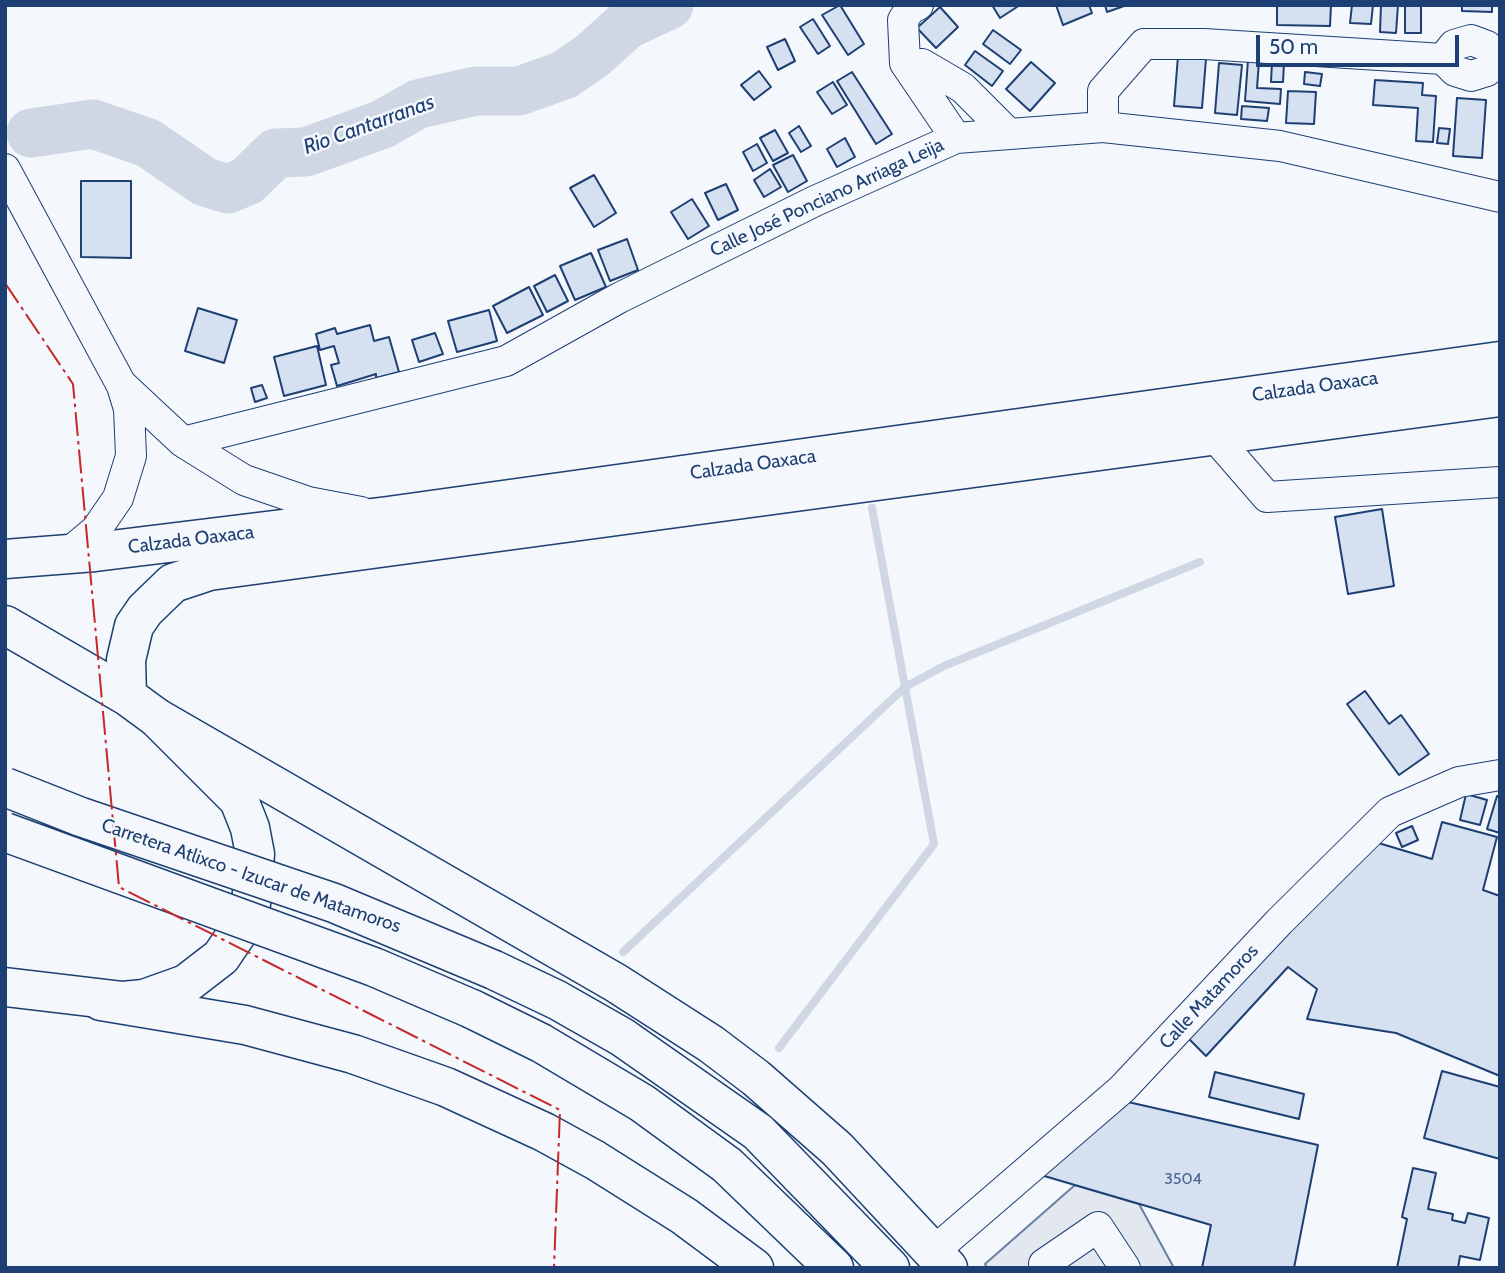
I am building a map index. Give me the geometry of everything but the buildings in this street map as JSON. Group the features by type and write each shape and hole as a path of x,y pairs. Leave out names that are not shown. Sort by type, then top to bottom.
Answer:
{"main road":[{"name":"Calzada Oaxaca","path":"127,696 126,660 134,626 145,610 173,583 209,571 1212,419 1500,361"},
{"name":"Calzada Oaxaca","path":"5,559 65,556 1212,419 1500,397"},
{"path":"5,625 127,696 157,718 616,983 711,1044 756,1078 837,1149 941,1260"},
{"path":"101,1000 144,999 186,984 221,957 234,941 251,904 255,854 250,828 239,800 157,718"},
{"name":"Carretera Atlixco - Izucar de Matamoros","path":"5,788 81,817 334,903 494,970 622,1037 758,1132 890,1268"},
{"path":"5,832 374,967 472,1009 541,1043 642,1103 727,1165 834,1268"},
{"path":"5,987 101,1000 245,1025 353,1054 446,1087 544,1132 595,1160 684,1216 754,1268"}],"street":[{"path":"918,5 910,9 902,20 905,63 956,138"},
{"path":"1103,127 1103,90 1144,44 1203,44 1443,59 1455,71 1471,76 1487,72 1499,60"},
{"path":"905,63 922,64 963,88 1009,134"},
{"name":"Calle José Ponciano Arriaga Leija","path":"183,443 506,361 631,292 815,201 956,138 1103,127 1280,146 1500,197"},
{"path":"5,169 122,386 132,432 125,479 118,498 96,530 65,556"},
{"path":"122,386 183,443 212,463 275,492 347,511 388,516"},
{"path":"1212,419 1267,498 1500,482"},
{"name":"Calle Matamoros","path":"941,1260 1122,1089 1279,922 1390,812 1459,782 1500,775"},
{"path":"1046,1268 1044,1264 1098,1227 1125,1268"}],"shaded area":[{"path":"1075,1185 1139,1204 1174,1268 987,1268 985,1264"}],"waterway":[{"name":"Rio Cantarranas","path":"31,133 93,124 148,143 205,182 228,189 247,181 276,153 306,152 383,124 418,104 476,91 519,91 564,75 593,55 626,25 669,5"},
{"path":"779,1048 934,844 872,508"},
{"path":"623,952 905,687 944,666 1200,562"}],"power":[{"path":"5,283 73,384 119,887 560,1110 554,1268"}]}
